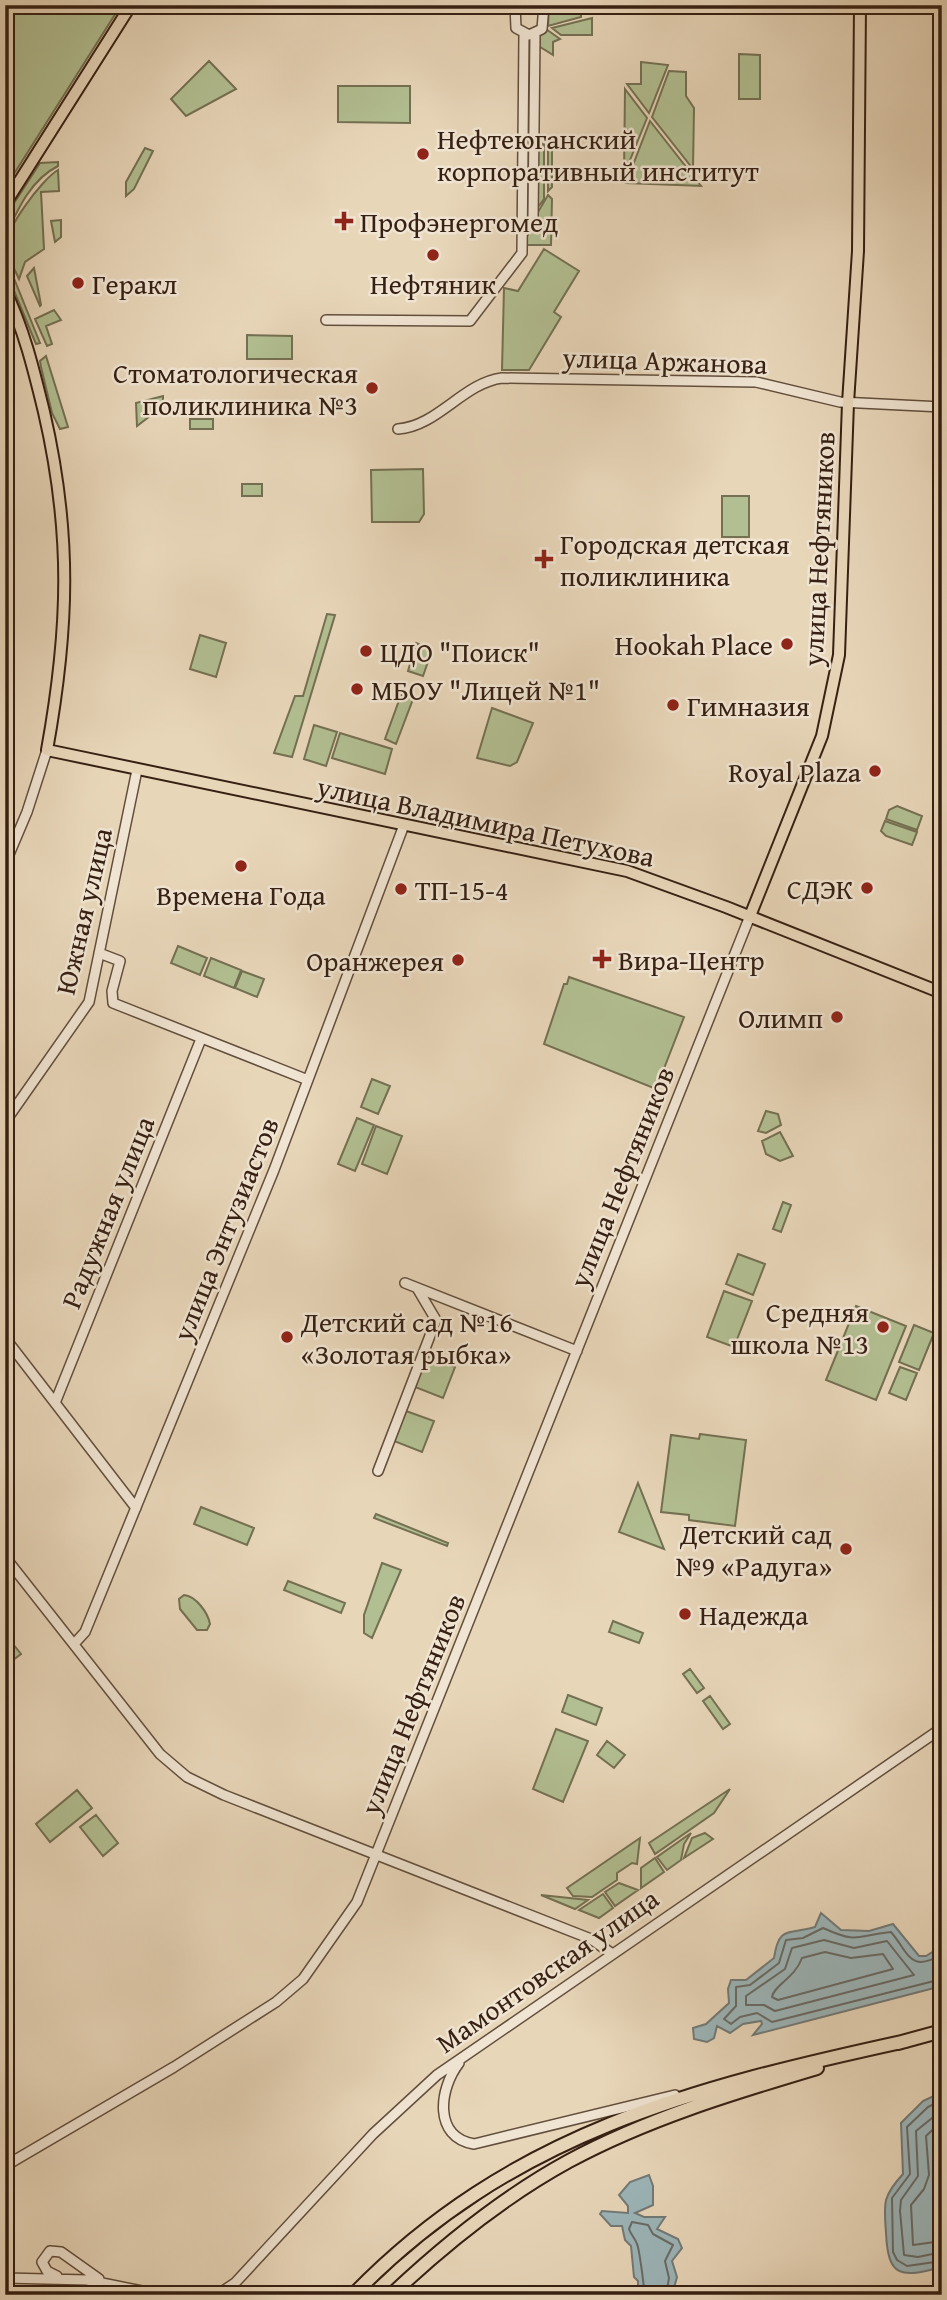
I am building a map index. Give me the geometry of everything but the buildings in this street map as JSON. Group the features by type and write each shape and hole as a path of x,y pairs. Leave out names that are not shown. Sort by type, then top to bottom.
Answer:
{"highway":[{"path":"391,2295 436,2253 499,2205 595,2148 709,2102 942,2031"},
{"path":"353,2295 410,2243 513,2170 613,2121 721,2084 906,2041"}],"main road":[{"path":"5,204 131,5"},
{"name":"улица Нефтяников","path":"750,916 811,768 834,690 842,618 848,403 858,251 860,5"},
{"path":"5,290 36,379 63,519 65,619 47,750"},
{"name":"улица Владимира Петухова","path":"47,750 627,871 750,916 942,993"}],"street":[{"path":"515,5 516,28 524,34 535,34"},
{"path":"522,234 533,219 535,34 544,24 544,5"},
{"path":"326,320 470,321 522,253 524,34"},
{"name":"улица Аржанова","path":"398,429 422,423 485,382 502,378 755,382 848,403 942,407"},
{"path":"5,864 27,812 47,750"},
{"name":"Южная улица","path":"5,1122 89,1002 137,770"},
{"name":"улица Энтузиастов","path":"74,1644 85,1632 136,1508 308,1080 404,825"},
{"name":"улица Нефтяников","path":"5,2166 174,2067 276,2002 303,1979 357,1902 750,916"},
{"path":"99,953 120,961 112,991 113,1003 308,1080"},
{"name":"Радужная улица","path":"55,1403 201,1039"},
{"path":"405,1283 577,1351"},
{"path":"378,1471 436,1320 416,1288"},
{"path":"5,1338 136,1508"},
{"path":"5,1557 160,1754 187,1777 211,1790 591,1938 611,1954"},
{"name":"Мамонтовская улица","path":"217,2295 235,2283 396,2110 469,2052 942,1728"},
{"path":"469,2052 451,2075 443,2110 447,2125 454,2136 474,2144 721,2084"},
{"path":"65,2279 47,2271 42,2262 45,2254 61,2252 92,2276 107,2283"},
{"path":"5,2278 107,2283 162,2295"}],"green space":[{"path":"5,5 121,5 5,188"},
{"path":"549,5 581,5 581,17 548,26"},
{"path":"592,18 592,35 561,35 552,28"},
{"path":"546,29 560,39 553,42 553,55 537,45 537,36"},
{"path":"739,54 760,55 760,99 739,99"},
{"path":"209,61 236,89 186,116 171,99"},
{"path":"641,62 668,65 649,113 627,84 641,84"},
{"path":"669,71 686,72 686,96 694,108 693,169 652,117"},
{"path":"338,86 410,86 410,123 338,122"},
{"path":"625,89 647,118 624,175"},
{"path":"650,121 701,186 626,183"},
{"path":"548,140 552,140 552,187 548,191"},
{"path":"544,142 544,199 535,211 536,151"},
{"path":"145,148 153,151 134,189 126,196 126,182"},
{"path":"58,162 58,166 32,188 5,237 5,217 40,163"},
{"path":"58,170 59,191 41,192 44,249 25,262 19,279 7,252 7,240 25,206 43,183"},
{"path":"548,195 552,199 551,245 524,245 524,236"},
{"path":"61,220 61,237 55,242 51,221"},
{"path":"544,249 579,271 554,312 561,317 529,370 502,370 504,288 518,291"},
{"path":"5,256 40,343 36,344 5,269"},
{"path":"34,268 41,305 40,306 27,276"},
{"path":"54,310 61,320 46,326 52,344 47,346 35,319"},
{"path":"247,335 292,336 292,359 247,359"},
{"path":"46,356 68,427 60,429 52,413 40,361"},
{"path":"163,396 163,406 137,426 136,403"},
{"path":"190,419 213,419 213,429 190,429"},
{"path":"423,469 424,514 419,522 372,522 371,470"},
{"path":"242,484 262,484 262,496 242,496"},
{"path":"722,496 749,496 749,537 722,537"},
{"path":"327,614 335,615 292,757 274,753 295,696 303,696"},
{"path":"200,635 226,643 216,677 190,669"},
{"path":"416,643 432,650 423,676 408,671"},
{"path":"401,695 413,699 396,744 385,739"},
{"path":"492,708 533,723 517,762 510,766 477,758"},
{"path":"314,725 337,732 326,766 304,759"},
{"path":"340,733 392,749 385,774 332,758"},
{"path":"897,806 922,816 917,830 886,819 889,810"},
{"path":"885,821 917,832 912,845 886,836 881,831"},
{"path":"178,946 207,958 200,975 171,963"},
{"path":"211,958 241,970 234,988 204,976"},
{"path":"242,971 264,979 257,997 235,988"},
{"path":"569,977 684,1017 656,1089 544,1044 564,984 567,984"},
{"path":"372,1079 390,1086 378,1114 361,1107"},
{"path":"766,1111 778,1114 781,1125 766,1133 758,1131"},
{"path":"357,1118 374,1125 355,1171 338,1164"},
{"path":"376,1126 402,1136 387,1174 362,1164"},
{"path":"780,1132 793,1156 780,1161 766,1154 762,1141"},
{"path":"783,1202 791,1205 781,1232 773,1229"},
{"path":"738,1254 765,1264 753,1295 726,1284"},
{"path":"724,1291 752,1301 734,1347 707,1337"},
{"path":"856,1306 906,1326 876,1400 826,1380"},
{"path":"914,1325 934,1333 919,1370 899,1362"},
{"path":"427,1356 455,1367 443,1398 415,1387"},
{"path":"900,1367 917,1373 906,1400 889,1393"},
{"path":"406,1411 434,1421 422,1452 394,1441"},
{"path":"700,1434 746,1440 735,1526 689,1520 689,1515 661,1512 671,1435 699,1439"},
{"path":"638,1483 664,1549 619,1532"},
{"path":"201,1507 254,1528 247,1545 194,1524"},
{"path":"376,1514 448,1543 447,1546 374,1518"},
{"path":"382,1563 401,1570 372,1638 364,1633 364,1615"},
{"path":"288,1581 345,1603 341,1613 284,1590"},
{"path":"184,1595 193,1598 204,1610 210,1624 207,1630 197,1630 180,1609 179,1599"},
{"path":"613,1621 643,1633 639,1643 609,1632"},
{"path":"9,1639 21,1654 5,1666 5,1642"},
{"path":"690,1669 704,1688 697,1693 683,1674"},
{"path":"568,1695 602,1708 596,1725 562,1712"},
{"path":"710,1696 730,1724 723,1729 703,1701"},
{"path":"556,1729 588,1741 563,1802 533,1789"},
{"path":"607,1741 625,1755 614,1768 597,1755"},
{"path":"730,1789 714,1813 655,1854 649,1843"},
{"path":"77,1790 92,1808 50,1842 36,1824"},
{"path":"96,1815 118,1843 103,1856 80,1827"},
{"path":"691,1833 684,1844 681,1860 667,1870 657,1857"},
{"path":"705,1833 713,1839 684,1858 692,1838"},
{"path":"640,1838 637,1864 632,1863 617,1873 617,1880 592,1897 573,1896 567,1888"},
{"path":"655,1858 664,1872 641,1888 641,1868"},
{"path":"619,1883 638,1890 615,1906 605,1892"},
{"path":"603,1894 613,1908 599,1918 579,1910"},
{"path":"541,1895 588,1900 575,1909"}],"water":[{"path":"821,1913 841,1930 869,1931 893,1924 919,1956 926,1956 942,1946 942,1986 753,2035 762,2024 761,2021 743,2024 730,2033 717,2026 714,2038 707,2042 694,2039 693,2028 706,2024 729,2003 728,1989 731,1980 746,1980 774,1958 782,1936 815,1927"},
{"path":"942,2092 942,2267 907,2273 899,2271 890,2259 885,2214 888,2195 903,2174 901,2123 923,2101"},
{"path":"649,2175 653,2186 653,2205 635,2213 644,2217 665,2217 657,2229 678,2239 682,2248 672,2261 677,2277 672,2295 638,2295 631,2246 625,2240 622,2226 611,2226 600,2214 602,2211 628,2213 628,2206 619,2195 630,2182"}],"place":[{"name":"Нефтеюганский корпоративный институт","path":"423,154"},
{"name":"Профэнергомед","path":"344,221"},
{"name":"Нефтяник","path":"433,255"},
{"name":"Геракл","path":"78,283"},
{"name":"Стоматологическая поликлиника №3","path":"372,388"},
{"name":"Городская детская поликлиника","path":"544,559"},
{"name":"Hookah Place","path":"787,644"},
{"name":"ЦДО \"Поиск\"","path":"366,651"},
{"name":"МБОУ \"Лицей №1\"","path":"357,689"},
{"name":"Гимназия","path":"673,705"},
{"name":"Royal Plaza","path":"875,771"},
{"name":"Времена Года","path":"241,866"},
{"name":"СДЭК","path":"867,888"},
{"name":"ТП-15-4","path":"401,889"},
{"name":"Вира-Центр","path":"602,959"},
{"name":"Оранжерея","path":"458,960"},
{"name":"Олимп","path":"837,1017"},
{"name":"Средняя школа №13","path":"883,1327"},
{"name":"Детский сад №16 «Золотая рыбка»","path":"287,1337"},
{"name":"Детский сад №9 «Радуга»","path":"846,1549"},
{"name":"Надежда","path":"685,1614"}]}
